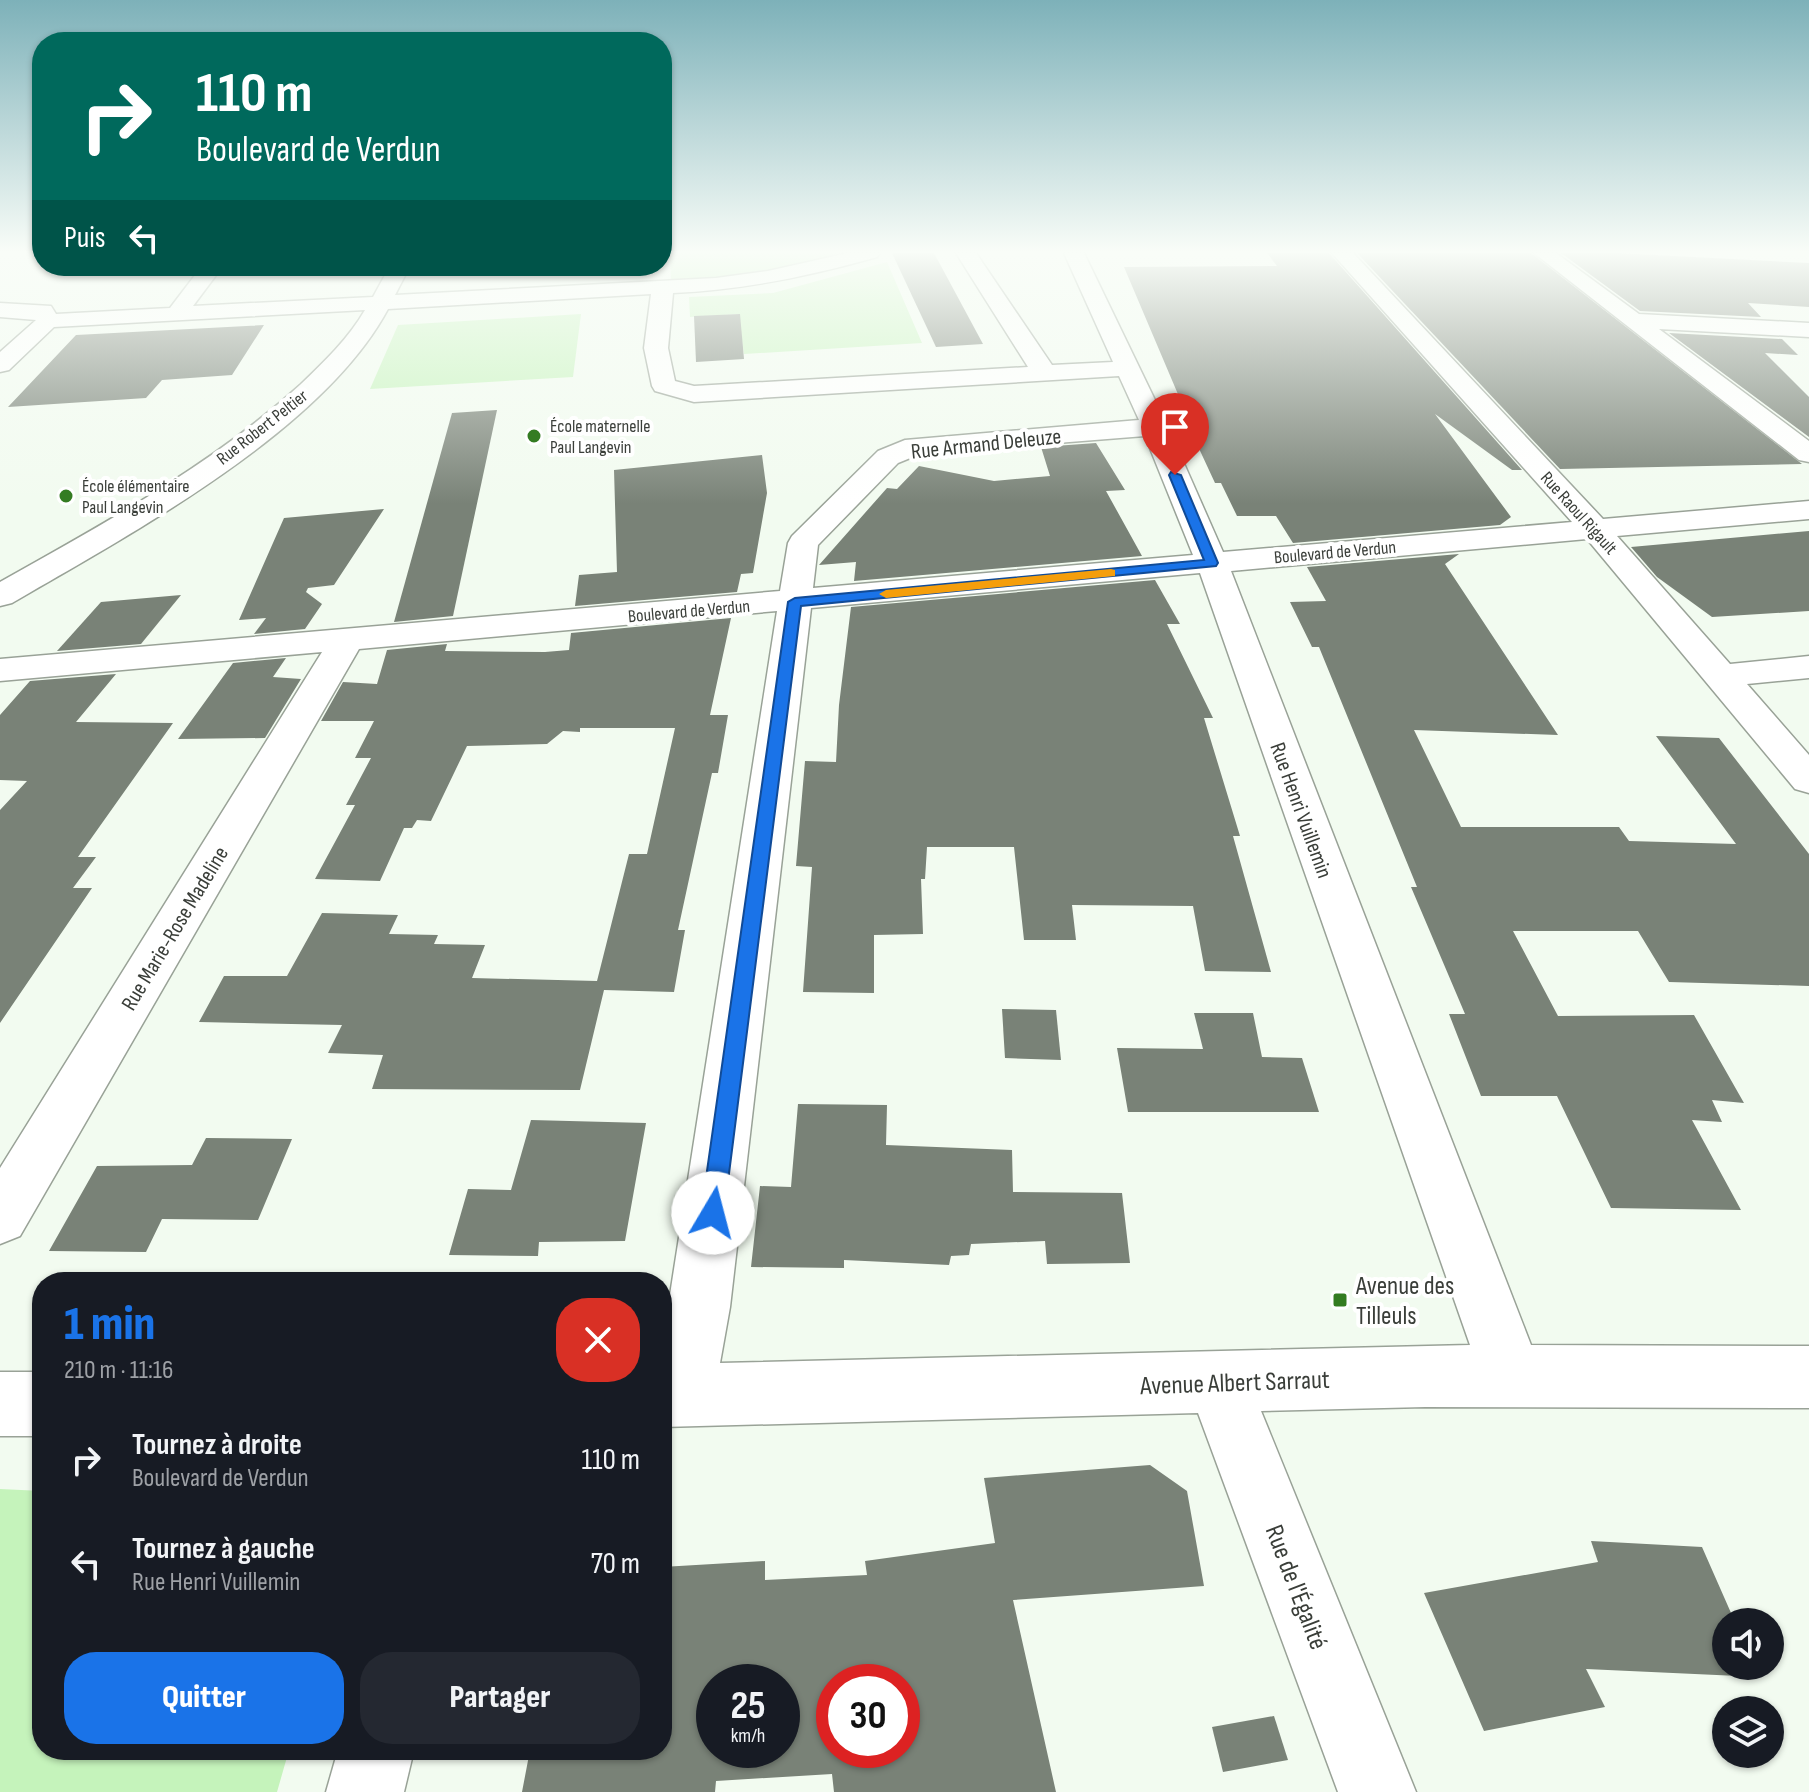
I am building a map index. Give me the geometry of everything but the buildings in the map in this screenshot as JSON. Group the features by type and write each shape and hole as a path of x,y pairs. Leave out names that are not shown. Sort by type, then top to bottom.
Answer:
{"street":[{"path":"0,365 31,337"},
{"name":"Rue Robert Peltier","path":"0,596 138,515 254,437 327,375 357,337"},
{"path":"657,337 656,348 664,386 694,394 1127,368"},
{"path":"1021,337 1044,372"},
{"name":"Rue Henri Vuillemin","path":"1113,337 1155,427 1212,563 1512,1376"},
{"name":"Rue Raoul Rigault","path":"1419,337 1595,529 1809,780"},
{"path":"1655,337 1809,454"},
{"name":"Rue Armand Deleuze","path":"672,1396 700,1307 803,543 888,457 915,446 1155,427"},
{"name":"Boulevard de Verdun","path":"0,670 1809,510"},
{"name":"Rue Marie-Rose Madeline","path":"0,1218 348,638"},
{"path":"1721,676 1809,667"},
{"name":"Avenue Albert Sarraut","path":"672,1396 1512,1376 1809,1377"},
{"name":"Rue de l'Égalité","path":"1218,1382 1377,1792"},
{"path":"0,1404 32,1404"},
{"path":"365,1792 373,1760"}],"green space":[{"path":"393,337 578,337 573,377 370,389"},
{"path":"741,337 919,337 922,343 744,354"},
{"path":"0,1489 32,1491 32,1760 286,1760 277,1792 0,1792"}],"slow traffic":[{"path":"886,594 1111,573"}],"place":[{"name":"École maternelle Paul Langevin","path":"534,436"},
{"name":"École élémentaire Paul Langevin","path":"66,496"},
{"name":"Avenue des Tilleuls","path":"1340,1300"}],"route":[{"path":"713,1213 795,602 1212,563 1175,475"}]}
